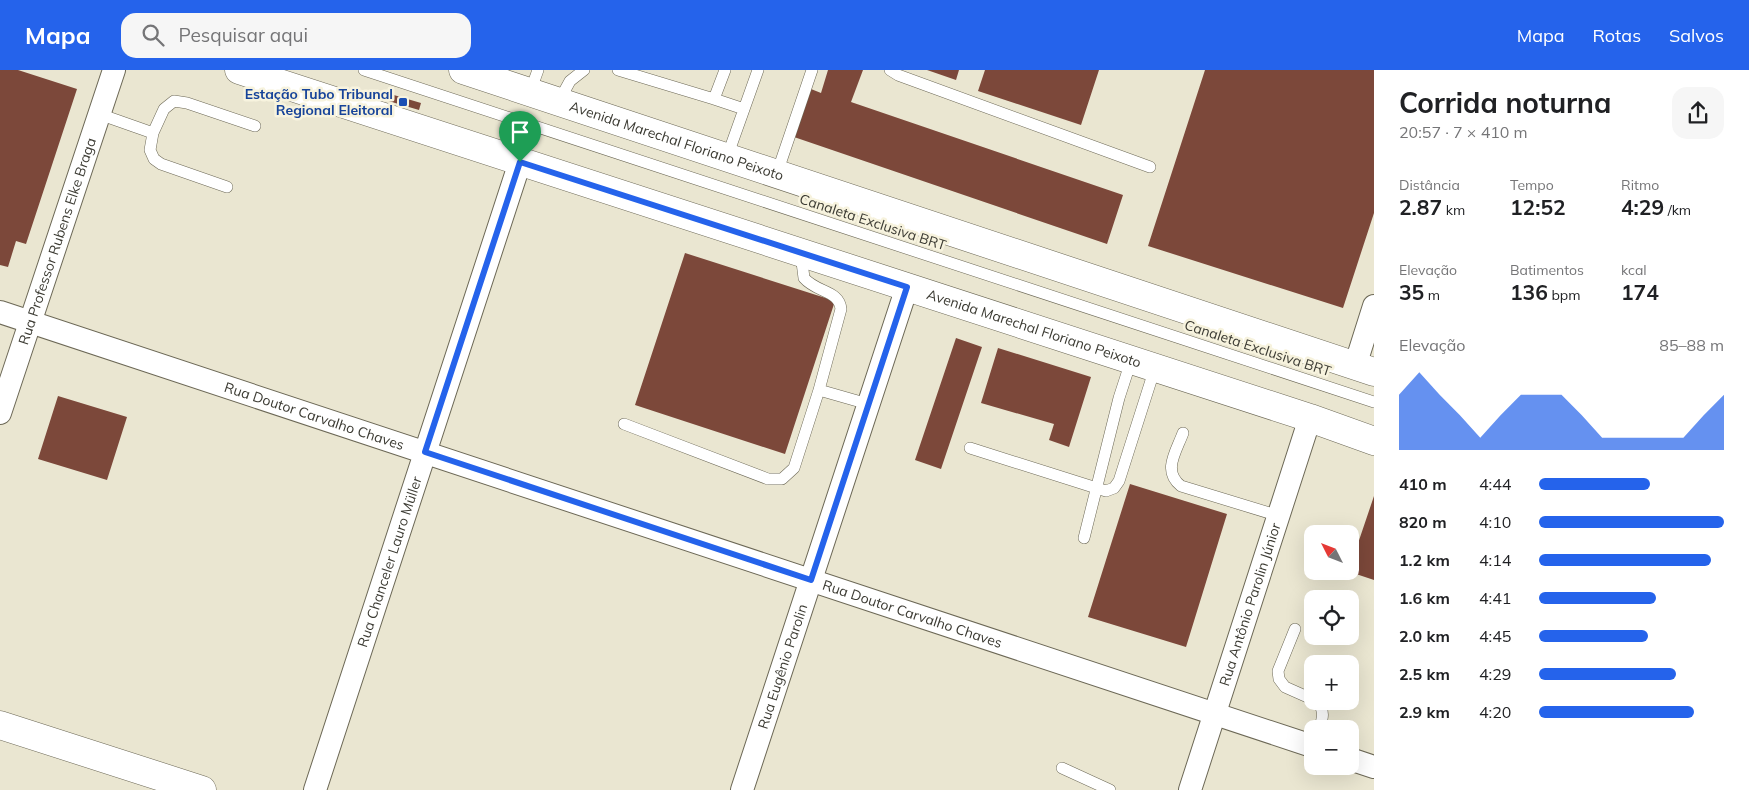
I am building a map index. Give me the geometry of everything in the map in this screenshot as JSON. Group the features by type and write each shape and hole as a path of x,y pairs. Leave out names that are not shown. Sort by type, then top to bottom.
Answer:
{"street":[{"name":"Rua Professor Rubens Elke Braga","path":"0,413 114,70"},
{"name":"Avenida Marechal Floriano Peixoto","path":"238,70 1310,418 1374,441"},
{"name":"Avenida Marechal Floriano Peixoto","path":"463,70 534,81 558,101 1364,369"},
{"name":"Rua Chanceler Lauro Müller","path":"315,790 520,162"},
{"name":"Rua Eugênio Parolin","path":"742,790 907,287"},
{"path":"1364,369 1374,306"},
{"name":"Rua Doutor Carvalho Chaves","path":"0,312 1304,743"},
{"name":"Rua Antônio Parolin Júnior","path":"1190,790 1310,418"},
{"path":"0,725 202,790"},
{"path":"1359,762 1374,767"}],"lane":[{"name":"Canaleta Exclusiva BRT","path":"364,70 1374,402"},
{"path":"558,101 570,81 584,70"},
{"path":"618,70 744,109"},
{"path":"714,99 725,70"},
{"path":"726,157 758,70"},
{"path":"777,173 812,70"},
{"path":"890,70 898,75 1150,167"},
{"path":"228,187 161,164 154,159 150,150 153,132 164,109 174,101 187,103 256,126"},
{"path":"99,114 153,132"},
{"path":"624,424 768,479 782,478 794,468 819,390 841,309 840,301 833,295 817,289 804,278 801,253"},
{"path":"1084,538 1119,398 1143,364"},
{"path":"970,448 1106,492 1114,488 1119,481 1143,364"},
{"path":"819,390 868,404"},
{"path":"1183,433 1171,465 1174,480 1181,486 1279,516"},
{"path":"1294,629 1278,671 1279,679 1285,686 1304,695"},
{"path":"1062,768 1110,790"}],"building":[{"path":"0,70 18,70 77,89 26,244 16,241 8,267 0,265"},
{"path":"828,70 863,70 851,102 1123,195 1107,244 794,137 811,89 821,93"},
{"path":"927,70 959,70 956,80"},
{"path":"985,70 1099,70 1081,125 978,91"},
{"path":"1205,70 1374,70 1374,213 1343,308 1148,246"},
{"name":"Estação Tubo Tribunal Regional Eleitoral","path":"387,93 421,103 419,110 385,100"},
{"path":"685,253 835,301 785,454 635,405"},
{"path":"956,338 982,347 941,469 915,460"},
{"path":"998,348 1091,377 1069,447 1049,440 1054,424 981,403"},
{"path":"58,396 127,417 107,480 38,459"},
{"path":"1130,484 1227,514 1186,647 1088,617"},
{"path":"1374,496 1374,580 1359,575 1359,540"}],"place":[{"name":"Estação Tubo Tribunal Regional Eleitoral","path":"403,102"}],"route":[{"path":"520,162 907,287 811,580 425,452 520,162"}]}
